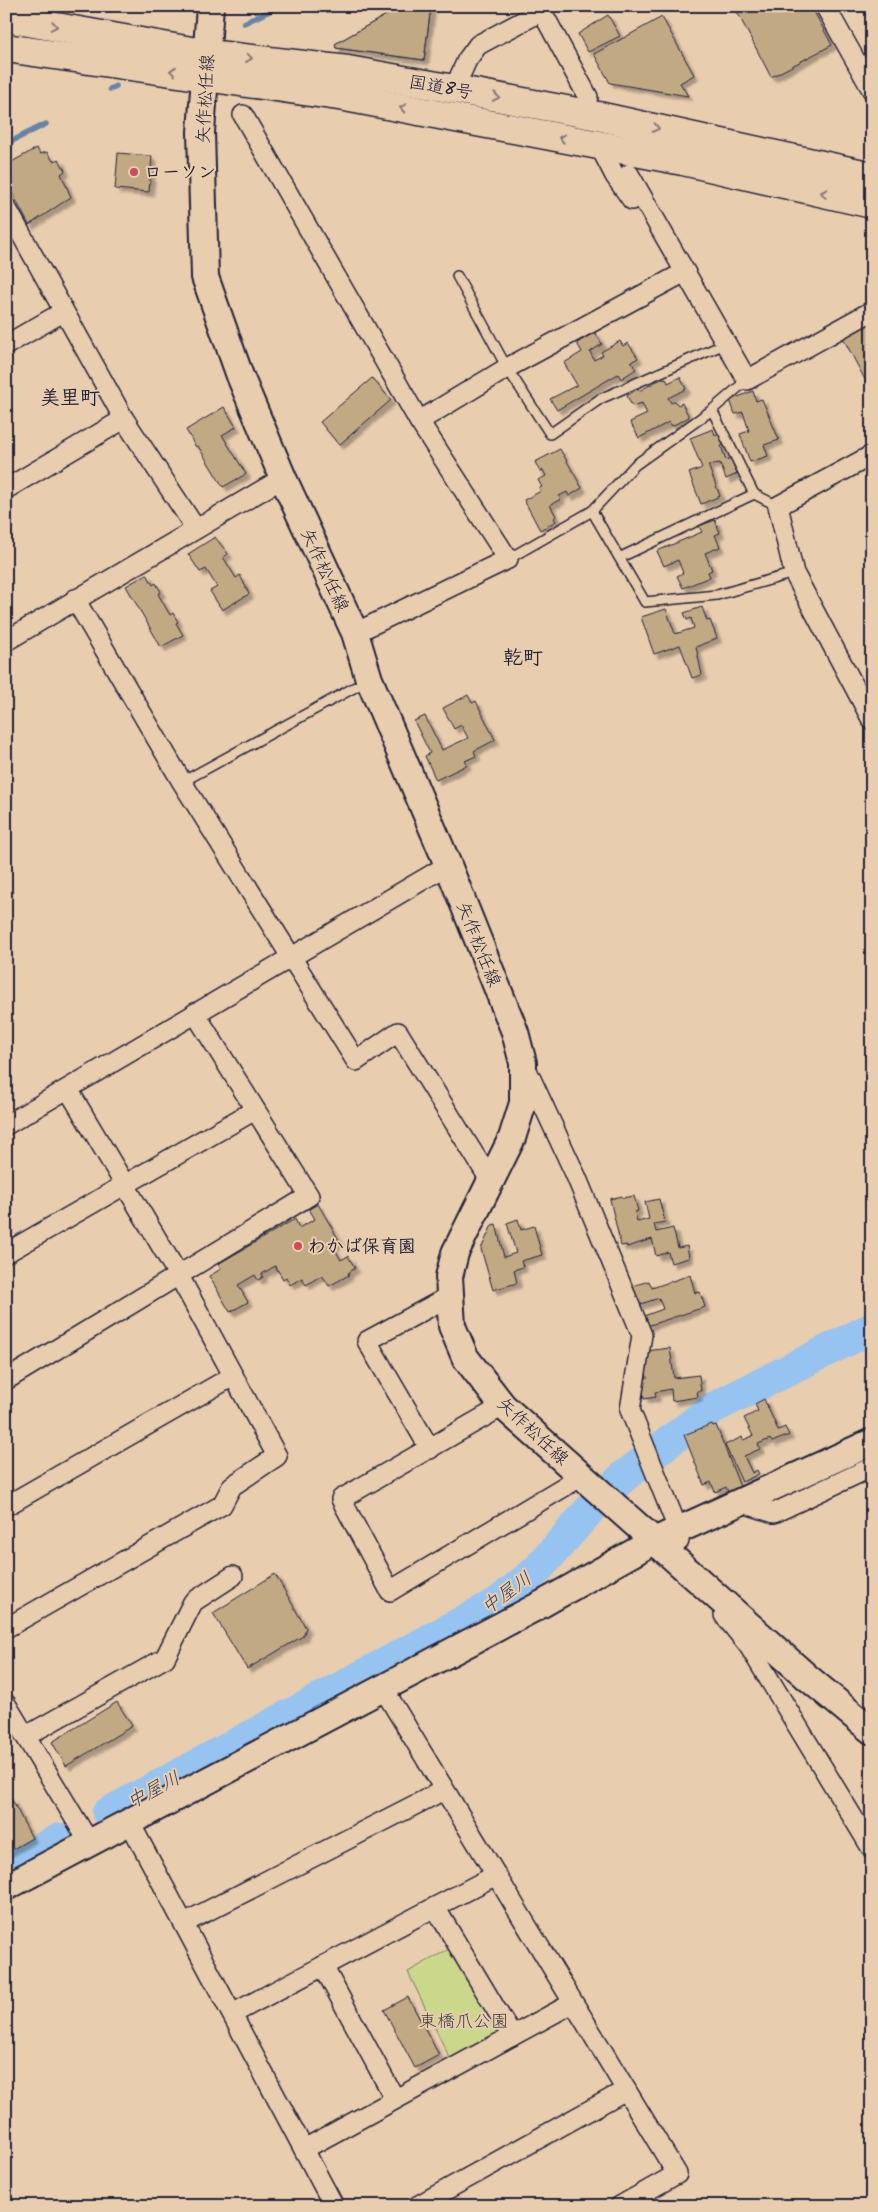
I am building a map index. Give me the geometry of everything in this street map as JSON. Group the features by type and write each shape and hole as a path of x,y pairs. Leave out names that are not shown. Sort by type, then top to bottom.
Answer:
{"highway":[{"name":"国道8号","path":"6,18 345,97 683,162 872,204"},
{"name":"国道8号","path":"6,48 207,65 348,70 616,119 872,176"}],"main road":[{"name":"矢作松任線","path":"210,6 202,132 205,277 240,376 283,478 355,633 369,679 448,865 515,1032 523,1062 522,1103 512,1138 455,1253 449,1277 452,1326 465,1357 503,1406 680,1562 807,1678 872,1731"},
{"path":"6,1887 542,1604 654,1541 872,1442"}],"street":[{"path":"825,6 872,90"},
{"path":"454,90 467,60 478,45 541,9 588,97"},
{"path":"242,116 419,420 508,559 355,633"},
{"path":"599,146 651,230 667,240"},
{"path":"629,174 728,343 747,380 872,311"},
{"path":"6,208 124,419 196,529"},
{"path":"419,420 507,368 685,272"},
{"path":"6,345 63,312"},
{"path":"6,489 124,419"},
{"path":"872,455 778,506 794,574 872,720"},
{"path":"6,641 283,478"},
{"path":"75,599 182,782 356,1061 398,1032 490,1180"},
{"path":"6,1125 448,865"},
{"path":"6,1380 309,1196 195,1013"},
{"path":"523,1062 576,1176 642,1335 630,1410 678,1529 680,1562 749,1646 872,1849"},
{"path":"6,1628 222,1505 232,1486 277,1456 179,1276 68,1089"},
{"path":"6,1253 255,1110"},
{"path":"430,1449 367,1341 450,1296"},
{"path":"6,1506 233,1376"},
{"path":"503,1406 342,1499 390,1591 585,1479"},
{"path":"740,1502 774,1513 872,1467"},
{"path":"26,1736 165,1658 193,1602 233,1576"},
{"path":"382,1688 677,2174 620,2206"},
{"path":"6,1704 89,1842"},
{"path":"184,1923 444,1790"},
{"path":"129,1821 334,2206"},
{"path":"232,2014 496,1875"},
{"path":"434,1907 512,2036"},
{"path":"323,1966 395,2099"},
{"path":"304,2149 573,2003"},
{"path":"417,2206 626,2090"}],"lane":[{"path":"457,276 507,368 550,434 600,398 728,343"},
{"path":"508,559 592,512 635,465 712,410 747,380"},
{"path":"712,410 754,494 778,506"},
{"path":"621,557 754,494"},
{"path":"592,512 621,557 645,602 717,595 794,574"},
{"path":"182,782 369,679"}],"green space":[{"name":"東橋爪公園","path":"454,1946 508,2035 453,2065 408,1972"}],"building":[{"path":"402,6 431,6 424,60 336,48 335,44"},
{"path":"402,6 431,6 424,60 336,48 335,44"},
{"path":"734,6 811,6 832,45 771,77"},
{"path":"608,15 620,36 588,52 578,34"},
{"path":"662,17 694,75 680,83 688,96 610,83 594,54"},
{"path":"37,148 40,154 47,152 53,161 59,159 65,171 61,174 71,197 29,225 6,181 6,165"},
{"name":"ローソン","path":"118,153 152,156 149,192 115,189"},
{"path":"872,323 872,388 870,389 843,338"},
{"path":"595,332 602,344 590,352 594,360 603,355 601,352 620,341 623,346 628,343 638,358 631,362 636,369 621,379 618,374 557,410 550,399 577,385 564,363 582,352 577,343"},
{"path":"680,377 686,389 668,398 671,403 675,401 678,405 682,403 689,417 672,426 669,422 639,438 630,422 647,414 642,403 632,406 627,396 638,388 639,391 659,380 666,378 668,383"},
{"path":"372,378 391,400 339,445 320,422"},
{"path":"753,391 756,401 762,399 779,440 764,445 768,456 750,462 740,434 749,431 743,412 735,414 730,400"},
{"path":"224,407 236,427 222,435 246,474 223,487 186,430"},
{"path":"713,429 715,435 721,432 725,444 721,446 726,460 731,458 737,474 726,479 720,463 708,465 720,496 701,504 689,473 702,468 690,438"},
{"path":"560,449 582,488 569,496 567,492 559,496 561,499 550,505 556,516 554,518 556,521 540,530 524,500 541,491 539,488 542,487 538,480 546,476 543,470 540,472 535,462"},
{"path":"715,520 720,533 715,535 720,547 705,553 712,570 708,572 710,577 683,588 677,576 683,573 678,560 664,566 657,551 702,532 699,526"},
{"path":"215,537 228,554 223,557 236,578 240,575 249,594 222,610 210,591 217,587 206,569 200,572 188,554"},
{"path":"147,574 153,585 156,583 161,592 158,594 170,615 173,613 183,635 161,647 126,586"},
{"path":"702,607 707,621 710,620 717,638 696,647 702,675 692,678 680,645 654,654 641,617 666,609 675,634 694,628 691,618 687,620 684,613"},
{"path":"468,695 472,703 476,701 495,740 474,751 476,756 465,761 467,765 436,780 425,756 430,753 414,721 425,716 442,750 468,738 461,725 454,729 443,708"},
{"path":"622,1196 623,1198 634,1196 638,1211 635,1212 637,1222 649,1219 645,1202 659,1199 665,1222 654,1224 656,1232 673,1228 678,1248 687,1246 689,1258 671,1263 668,1252 656,1256 652,1239 627,1247 627,1245 621,1246 610,1199"},
{"path":"318,1204 340,1242 333,1246 341,1260 348,1256 355,1268 348,1273 349,1275 329,1286 322,1275 306,1285 302,1278 290,1285 286,1277 283,1279 275,1266 262,1274 263,1277 258,1280 255,1275 238,1285 248,1302 230,1312 209,1276 221,1269 218,1264 295,1219 299,1228 315,1219 309,1209"},
{"path":"518,1219 521,1230 534,1226 542,1255 521,1261 523,1267 514,1270 517,1283 493,1290 481,1249 492,1225 496,1224 504,1257 516,1253 507,1223"},
{"path":"690,1275 695,1293 700,1292 705,1307 647,1326 644,1316 663,1309 659,1298 638,1305 632,1286 649,1281 652,1288"},
{"path":"670,1348 674,1378 699,1375 701,1391 697,1391 698,1397 672,1401 671,1389 655,1392 656,1397 644,1399 641,1379 647,1378 644,1355 646,1351"},
{"path":"764,1399 778,1430 785,1427 789,1435 772,1442 770,1439 758,1444 760,1449 744,1456 752,1473 757,1470 759,1474 742,1482 725,1445 742,1437 743,1440 753,1436 744,1418 758,1411 755,1404"},
{"path":"712,1424 713,1426 716,1425 740,1487 738,1488 739,1491 729,1494 726,1487 715,1492 711,1482 704,1485 684,1435"},
{"path":"275,1574 306,1628 303,1636 247,1669 213,1613"},
{"path":"117,1702 132,1726 66,1766 52,1742"},
{"path":"6,1795 9,1799 11,1798 32,1838 6,1853"},
{"path":"408,1997 439,2055 415,2068 384,2010"}],"waterway":[{"path":"244,23 280,6"},
{"path":"110,89 116,86"},
{"path":"6,144 46,124"},
{"name":"中屋川","path":"108,1813 499,1602 537,1570 593,1506 623,1477 713,1408 872,1328"},
{"name":"中屋川","path":"6,1867 60,1839"}],"place":[{"name":"ローソン","path":"134,172"},
{"name":"わかば保育園","path":"298,1246"}],"district":[{"name":"美里町","path":"70,397"},
{"name":"乾町","path":"523,657"}]}
